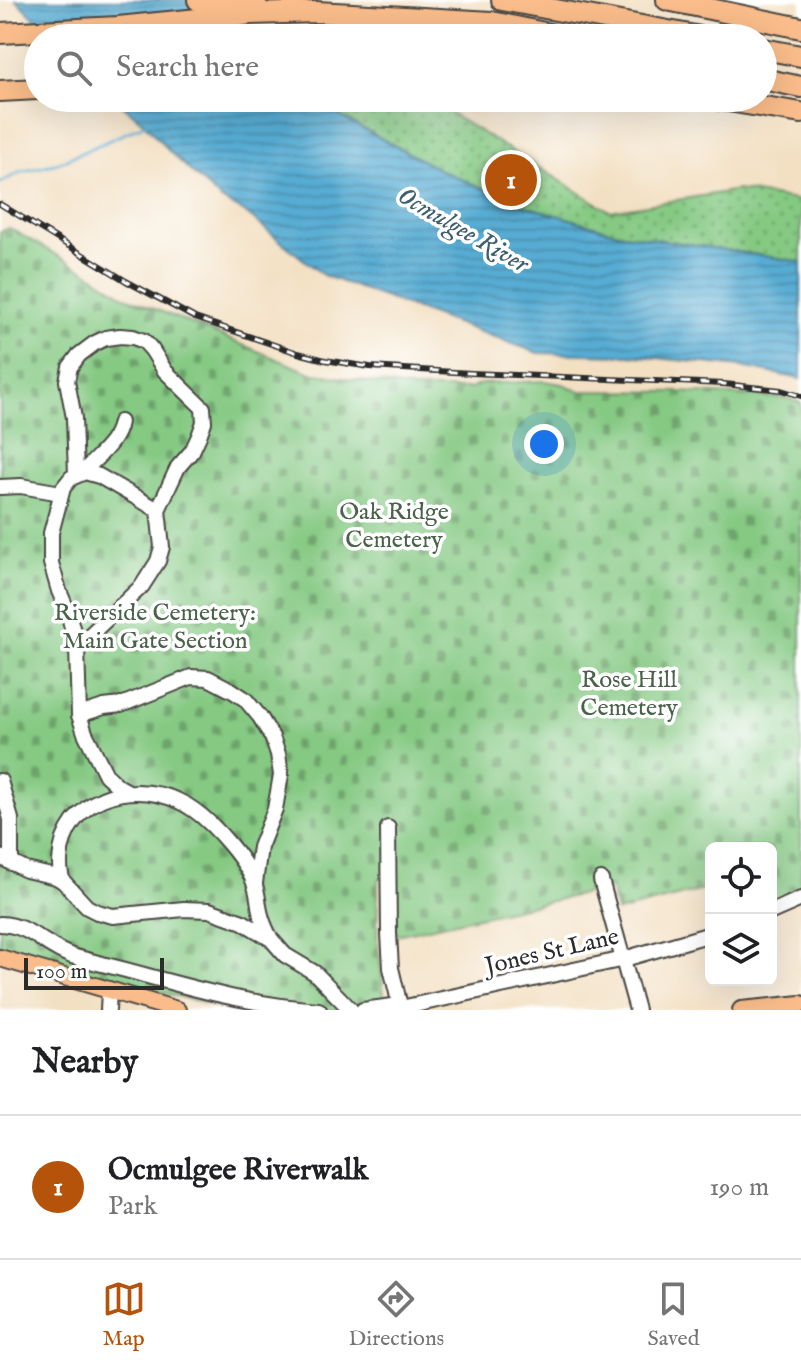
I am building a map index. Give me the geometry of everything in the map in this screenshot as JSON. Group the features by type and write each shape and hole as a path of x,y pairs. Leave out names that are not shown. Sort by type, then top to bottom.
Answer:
{"highway":[{"path":"198,0 317,12 502,24"},
{"path":"502,0 631,24"},
{"path":"667,0 801,28"},
{"path":"148,24 251,14 317,12"},
{"path":"0,33 24,32"},
{"path":"777,52 801,56"},
{"path":"777,82 801,87"},
{"path":"1,91 24,90"},
{"path":"777,109 801,113"}],"main road":[{"path":"0,958 179,1010"},
{"path":"741,1010 801,1004"}],"street":[{"path":"77,647 151,575 162,547 158,510 178,467 192,451 204,422 203,408 165,371 144,341 133,337 106,338 86,349 70,367 67,381 81,474"},
{"path":"120,422 112,441 81,474 67,482 61,493 51,533 51,563 77,647 79,715 108,777 127,791"},
{"path":"81,474 99,476 158,510"},
{"path":"0,487 21,486 61,493"},
{"path":"79,715 121,705 191,677 208,678 245,699 272,737 281,775 275,809 260,847 255,883 259,910 271,939"},
{"path":"102,797 108,787 108,777"},
{"path":"0,781 11,819 5,860 26,870 56,877 87,907 97,912 113,916 184,909 209,910 243,922 271,939 285,955 315,973 351,1010"},
{"path":"63,881 61,848 71,824 102,797 127,791 156,794 193,808 237,854 255,883"},
{"path":"388,828 391,968 401,1008"},
{"path":"237,854 260,847"},
{"path":"601,880 637,1010"},
{"path":"777,909 801,899"},
{"path":"243,922 259,910"},
{"path":"0,924 21,927 60,952 186,988 226,1004 319,1010"},
{"name":"Jones St Lane","path":"363,1010 401,1008 624,959 705,936"},
{"path":"179,1010 186,988"},
{"path":"108,1010 109,990"}],"green space":[{"path":"332,112 448,112 610,211 738,190 801,201 801,262 618,233 519,204 440,170"},
{"path":"9,228 126,297 311,373 413,389 470,389 481,384 544,381 580,391 679,392 786,398 801,403 801,897 777,905 777,842 705,842 705,890 617,912 611,888 396,935 393,871 378,880 377,939 386,1010 230,1010 0,948 0,232"}],"water":[{"path":"16,0 190,0 220,24 40,24"},
{"name":"Ocmulgee River","path":"131,112 332,112 440,170 519,204 618,233 801,262 801,379 742,367 629,355 538,353 323,275 243,211 221,200"}],"waterway":[{"path":"0,183 21,172 58,163 148,123"}],"railway":[{"path":"0,204 126,281 195,318 325,360 370,367 724,384 781,390 801,396"}],"place":[{"name":"Ocmulgee Riverwalk","path":"511,180"}],"park label":[{"name":"Oak Ridge Cemetery","path":"394,526"},
{"name":"Riverside Cemetery: Main Gate Section","path":"155,627"},
{"name":"Rose Hill Cemetery","path":"629,694"}]}
